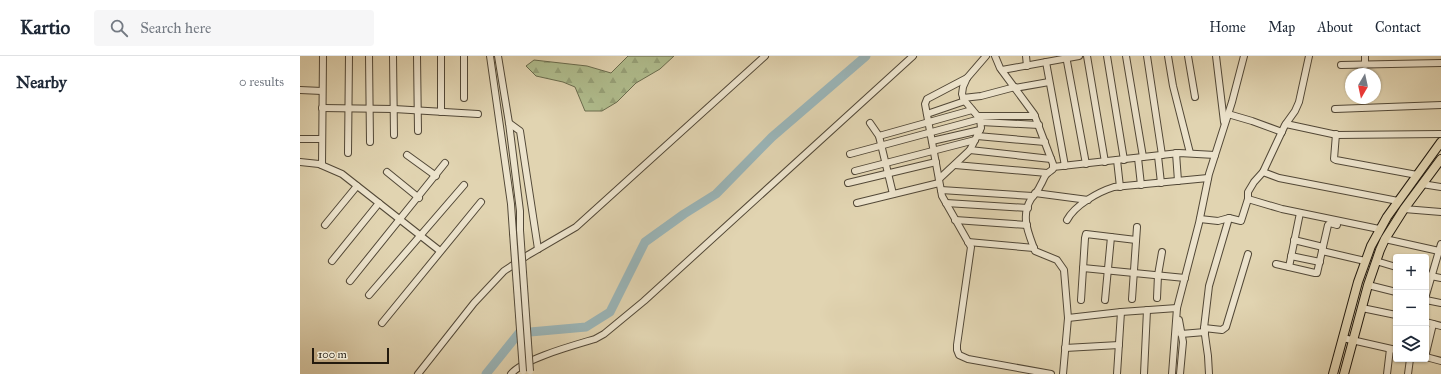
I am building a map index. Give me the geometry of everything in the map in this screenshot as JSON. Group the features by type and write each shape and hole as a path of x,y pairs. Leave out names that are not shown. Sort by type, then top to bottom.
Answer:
{"main road":[{"path":"1333,374 1365,261 1380,229 1398,201 1441,142"},
{"path":"1344,374 1368,284 1385,238 1422,184 1440,162"}],"street":[{"path":"322,165 323,56"},
{"path":"348,153 349,56"},
{"path":"369,56 370,142"},
{"path":"393,56 394,135"},
{"path":"417,56 419,110 418,131"},
{"path":"441,56 441,112"},
{"path":"464,56 464,98"},
{"path":"490,56 511,204 523,373"},
{"path":"498,56 520,211 530,372"},
{"path":"418,374 474,303 501,274 509,267 576,227 765,56"},
{"path":"511,374 517,367 595,339 604,334 644,301 913,56"},
{"path":"986,56 967,78 962,90 964,100 980,119 1039,125"},
{"path":"995,56 1002,70 1035,116 1053,167"},
{"path":"1026,56 1027,66"},
{"path":"1002,70 1027,66 1047,60 1079,56"},
{"path":"1087,56 1105,162"},
{"path":"1107,56 1121,160 1120,187"},
{"path":"1126,56 1141,158 1141,185"},
{"path":"1147,56 1160,155 1161,183"},
{"path":"1168,56 1173,86 1190,153"},
{"path":"1188,56 1195,97"},
{"path":"1216,56 1224,126"},
{"path":"1172,374 1177,308 1200,219 1208,178 1244,56"},
{"path":"1200,219 1218,221 1229,218 1241,221 1248,199 1248,192 1263,172 1286,124 1299,102 1309,56"},
{"path":"1365,56 1365,65"},
{"path":"1409,56 1409,64"},
{"path":"1066,57 1086,164"},
{"path":"1047,60 1049,82 1065,166"},
{"path":"1342,65 1441,63"},
{"path":"967,78 926,100 925,104 940,190 971,247 957,350 959,355 968,359 1051,374"},
{"path":"927,114 964,100 1049,82"},
{"path":"300,90 322,91"},
{"path":"1335,109 1441,105"},
{"path":"322,108 419,110 478,114"},
{"path":"879,136 972,110"},
{"path":"1228,114 1282,132"},
{"path":"850,154 980,119 1035,116"},
{"path":"857,203 939,181 970,150 977,135 980,119"},
{"path":"508,121 520,131 538,249"},
{"path":"870,123 879,136 893,194"},
{"path":"1286,124 1336,134 1441,134"},
{"path":"1336,134 1334,159 1417,175"},
{"path":"855,171 934,152 977,135"},
{"path":"932,141 977,135 1045,142"},
{"path":"300,139 322,139"},
{"path":"970,150 1051,159"},
{"path":"1176,153 1178,181"},
{"path":"1063,374 1068,318 1064,270 1063,266 1057,260 1035,251 1027,233 1026,225 1028,208 1045,174 1053,167 1176,153 1215,155"},
{"path":"407,155 436,176"},
{"path":"300,162 322,165 339,172 440,251"},
{"path":"848,183 936,162"},
{"path":"350,280 419,198 445,163"},
{"path":"955,165 1047,173"},
{"path":"388,172 419,198"},
{"path":"1263,172 1279,178 1398,201"},
{"path":"1067,220 1070,213 1088,200 1106,190 1120,187 1208,178"},
{"path":"1422,184 1441,187"},
{"path":"369,295 464,185"},
{"path":"325,225 357,186"},
{"path":"940,190 1034,195 1088,200"},
{"path":"1248,199 1276,208 1380,229"},
{"path":"382,322 481,202"},
{"path":"332,261 379,203"},
{"path":"946,203 1028,208"},
{"path":"1404,209 1441,212"},
{"path":"1289,267 1300,213"},
{"path":"1209,374 1204,330 1209,286 1229,218"},
{"path":"956,220 1026,225"},
{"path":"1276,264 1315,273 1318,272 1328,224 1352,228"},
{"path":"1132,299 1137,227"},
{"path":"1081,300 1086,234 1136,240"},
{"path":"1105,300 1111,237"},
{"path":"1385,238 1439,251"},
{"path":"1294,240 1365,261"},
{"path":"968,242 1034,248"},
{"path":"1441,244 1429,276 1441,278"},
{"path":"1157,298 1158,275 1162,252"},
{"path":"1181,334 1204,330 1222,330 1226,327 1248,254"},
{"path":"1291,256 1320,262"},
{"path":"1376,261 1393,266"},
{"path":"1083,268 1184,278"},
{"path":"1368,284 1393,291"},
{"path":"1429,301 1441,303"},
{"path":"1068,318 1177,308"},
{"path":"1177,308 1182,342 1180,374"},
{"path":"1362,308 1393,314"},
{"path":"1144,374 1147,310"},
{"path":"1117,374 1121,312"},
{"path":"1429,323 1441,326"},
{"path":"1429,341 1433,324"},
{"path":"1343,338 1393,350 1387,374"},
{"path":"1065,348 1119,345"},
{"path":"1429,358 1441,361"},
{"path":"1408,374 1410,362"}],"green space":[{"path":"628,56 674,56 660,69 636,83 617,102 602,111 585,111 575,87 563,82 536,76 526,66 534,60 587,66 611,73"}],"waterway":[{"path":"486,374 519,333 586,327 610,312 645,242 684,214 716,194 772,137 866,56"}]}
